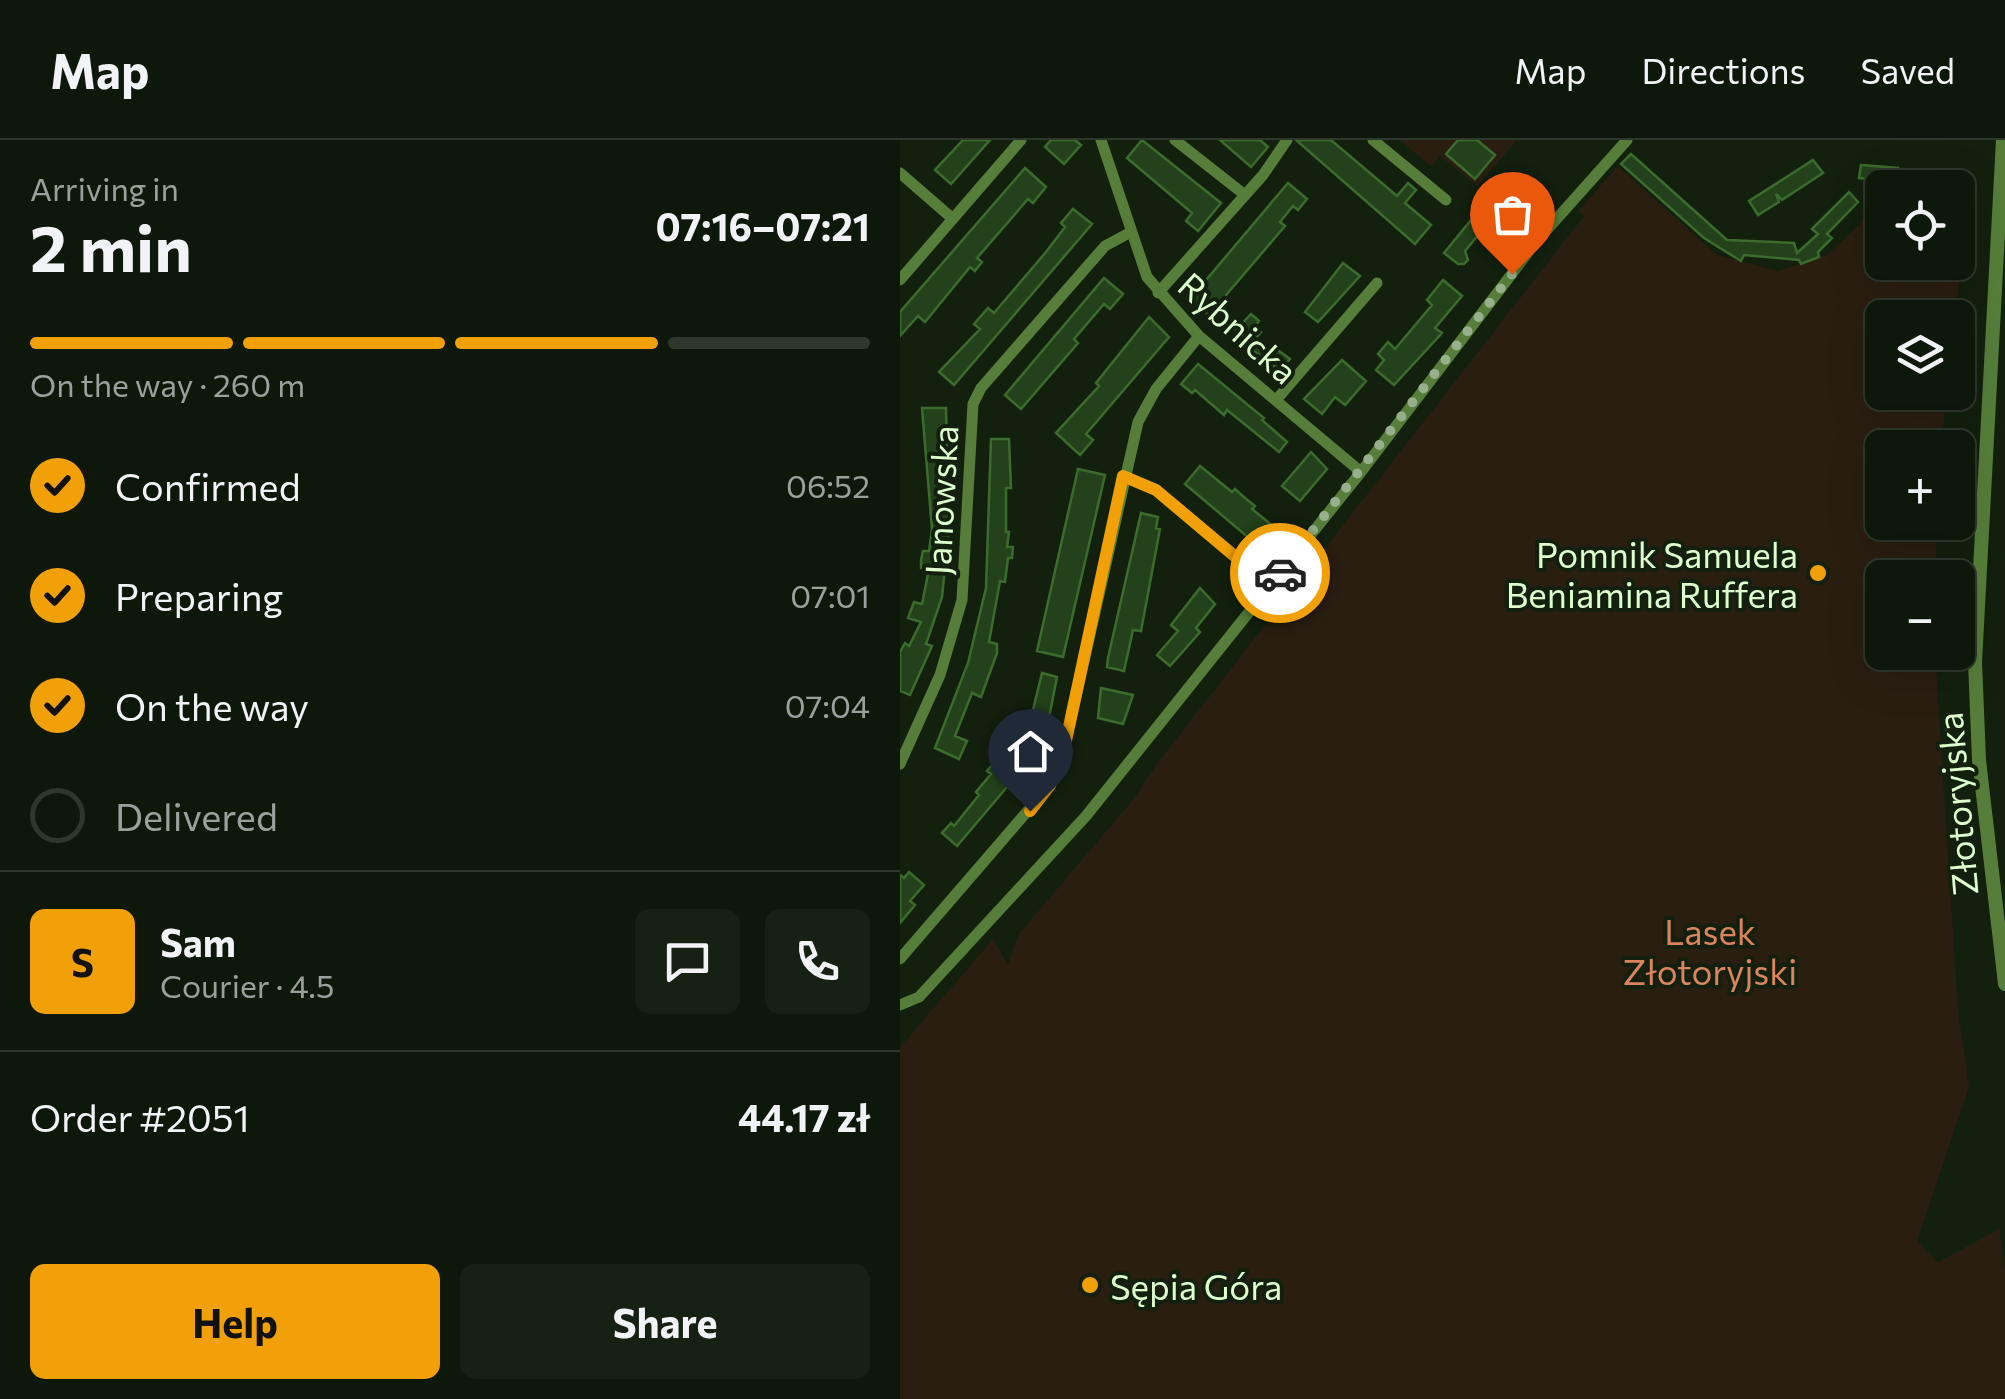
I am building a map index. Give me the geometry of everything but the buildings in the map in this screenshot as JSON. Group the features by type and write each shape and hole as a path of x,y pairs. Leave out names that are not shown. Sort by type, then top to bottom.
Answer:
{"street":[{"path":"900,280 1021,140"},
{"name":"Rybnicka","path":"1101,140 1147,277 1158,293 1199,336 1360,472"},
{"path":"1175,140 1245,194"},
{"path":"1158,293 1284,150 1287,140"},
{"path":"1373,140 1446,200"},
{"path":"900,1005 918,997 1086,816 1360,472 1536,242 1627,140"},
{"name":"Złotoryjska","path":"2002,140 1975,662 1979,760 2005,984"},
{"path":"900,173 953,219"},
{"name":"Janowska","path":"900,764 940,675 962,600 973,404 981,388 1105,246 1131,232"},
{"path":"1995,262 2005,247"},
{"path":"1277,398 1377,283"},
{"path":"1992,301 2005,290"},
{"path":"900,959 1030,811 1056,772 1138,422 1156,390 1199,336"},
{"path":"1123,476 1156,490 1270,586"}],"green space":[{"path":"1400,140 1517,140 1477,186 1440,156 1431,166"},
{"name":"Lasek Złotoryjski","path":"1618,166 1717,255 1778,271 1827,255 1865,219 1865,280 1959,280 1957,300 1865,300 1865,410 1945,410 1943,430 1865,430 1865,540 1936,540 1936,560 1865,560 1865,670 1936,670 1958,1011 1969,1087 1917,1241 1938,1262 1999,1229 2005,1271 2005,1399 900,1399 900,1047 993,939 1008,965 1018,935 1132,801 1156,765 1584,216 1578,211"}],"way so far":[{"path":"1280,573 1512,274"}],"place":[{"name":"Pomnik Samuela Beniamina Ruffera","path":"1818,573"},
{"name":"Sępia Góra","path":"1090,1285"}],"route":[{"path":"1030,811 1050,785 1062,759 1123,476 1156,490 1270,586 1280,573"}]}
